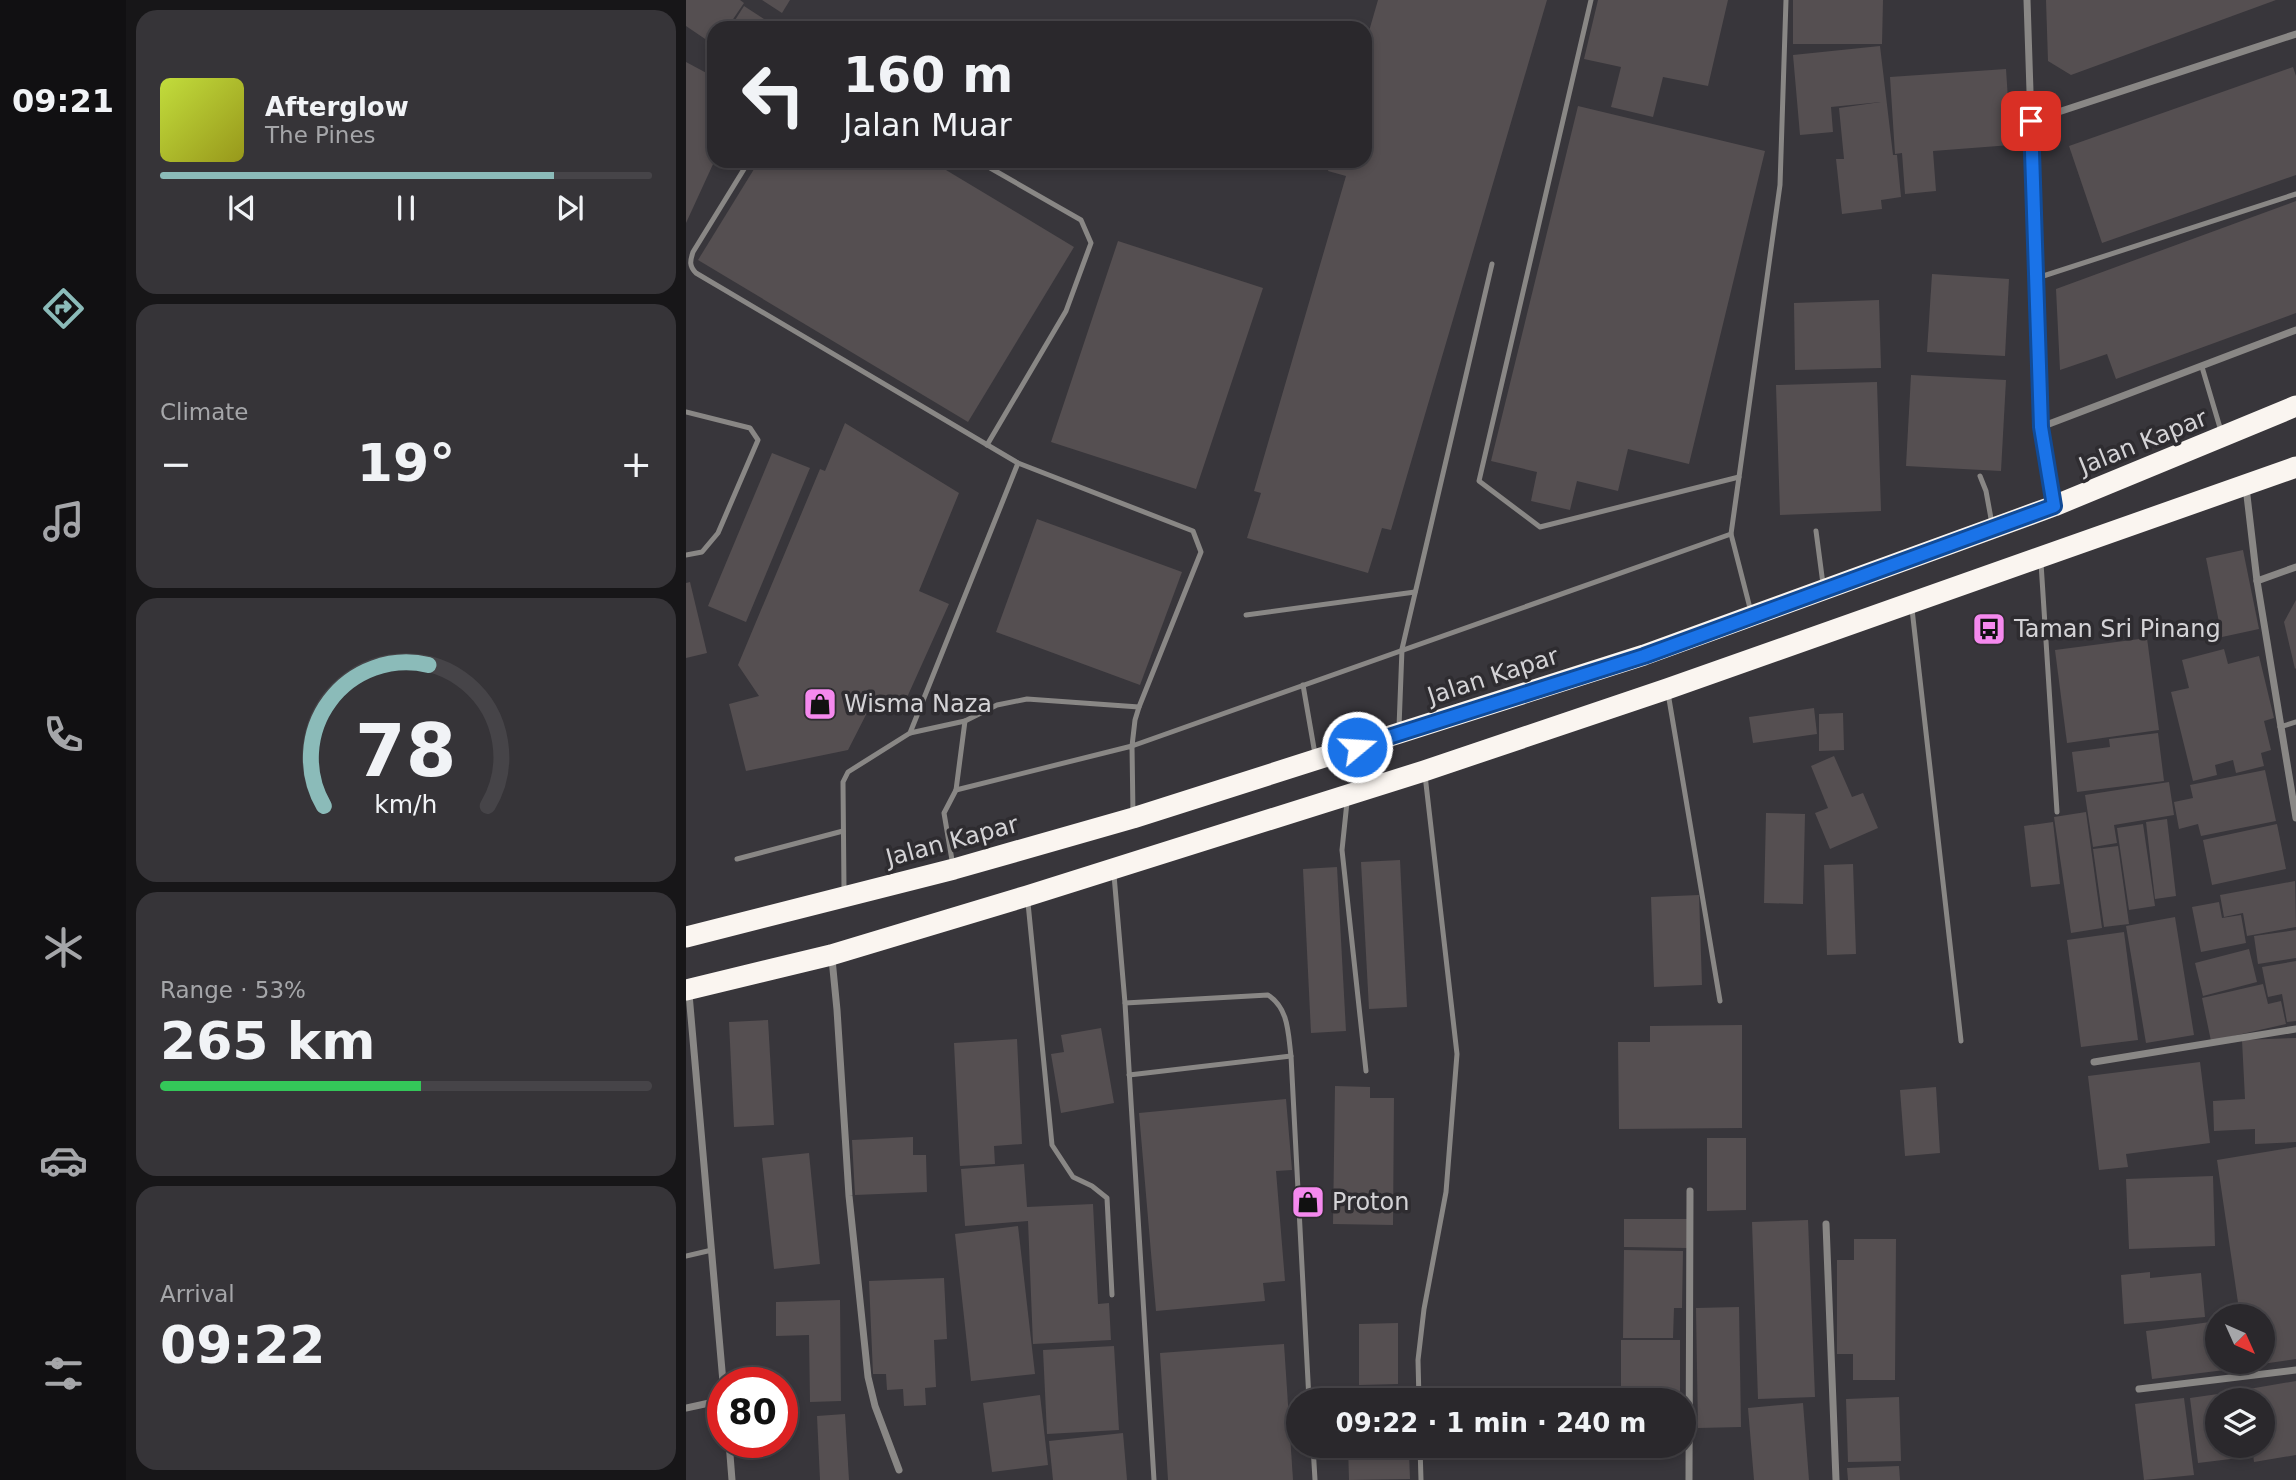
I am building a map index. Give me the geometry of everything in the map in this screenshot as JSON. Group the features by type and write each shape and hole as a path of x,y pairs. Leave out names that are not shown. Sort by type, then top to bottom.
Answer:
{"highway":[{"name":"Jalan Kapar","path":"686,937 954,869 1133,818 1644,656 2054,506 2296,406"},
{"path":"687,990 831,955 1424,771 1667,690 2296,467"}],"street":[{"path":"2027,0 2041,427 2054,506"},
{"path":"2031,121 2296,34"},
{"path":"2041,427 2296,330"},
{"path":"2245,484 2257,581 2296,818"},
{"path":"2257,581 2296,567"},
{"path":"831,955 849,1196 868,1377 875,1406 899,1471"},
{"path":"687,990 722,1367"},
{"path":"2094,1062 2296,1029"},
{"path":"686,1062 695,1060"},
{"path":"1689,1480 1690,1191"},
{"path":"1826,1224 1836,1480"},
{"path":"2139,1389 2296,1370"},
{"path":"686,1408 707,1403"},
{"path":"730,1458 732,1480"}],"lane":[{"path":"1591,0 1479,481 1540,527 1739,477"},
{"path":"1752,617 1731,534 1780,185 1786,0"},
{"path":"745,168 693,252 690,261 691,268 696,273 1018,463 1193,531 1201,552 1135,720 1132,746 1133,818"},
{"path":"987,444 1066,311 1091,243 1081,220 990,168"},
{"path":"2037,278 2296,194"},
{"path":"1398,733 1402,649 1492,264"},
{"path":"2202,367 2223,438"},
{"path":"686,412 750,428 758,440 718,533 702,552 686,555"},
{"path":"910,733 1018,463"},
{"path":"1980,476 1986,491 1993,528"},
{"path":"1816,531 1824,591"},
{"path":"956,790 1132,746 1731,534"},
{"path":"2040,556 2057,812"},
{"path":"1246,615 1415,592"},
{"path":"1911,602 1961,1041"},
{"path":"1303,685 1316,760"},
{"path":"1667,690 1720,1001"},
{"path":"845,897 843,782 848,772 910,733 965,721 998,705 1027,699 1139,708"},
{"path":"954,869 943,813 956,790 957,766 965,721"},
{"path":"2280,727 2296,722"},
{"path":"1419,1388 1418,1360 1424,1309 1446,1192 1457,1054 1424,771"},
{"path":"1348,795 1342,850 1366,1070"},
{"path":"737,859 843,831"},
{"path":"1114,869 1125,1003 1154,1480"},
{"path":"1027,896 1052,1145 1073,1177 1092,1186 1107,1198 1112,1295"},
{"path":"1125,1003 1268,995 1275,999 1286,1015 1291,1056 1308,1388"},
{"path":"1129,1075 1291,1056"},
{"path":"686,1255 712,1250"},
{"path":"1313,1458 1315,1480"},
{"path":"1420,1458 1421,1480"}],"building":[{"path":"686,0 740,0 744,3 732,21 707,21 707,40 686,26"},
{"path":"762,0 790,0 782,13"},
{"path":"1378,0 1547,0 1391,530 1382,528 1368,573 1247,538 1261,493 1254,491 1346,176 1328,171 1329,168 1372,168 1372,21"},
{"path":"1598,0 1728,0 1708,86 1663,77 1653,117 1611,107 1621,67 1584,59"},
{"path":"1793,0 1883,0 1882,44 1793,44"},
{"path":"2046,0 2276,0 2071,75 2048,61"},
{"path":"744,6 767,21 734,21"},
{"path":"1880,46 1893,155 1897,155 1901,197 1881,200 1882,209 1842,214 1836,159 1844,159 1839,108 1881,102 1831,107 1833,132 1800,135 1793,55"},
{"path":"686,62 707,73 707,168 711,168 686,223"},
{"path":"2293,67 2296,76 2296,175 2102,243 2069,146"},
{"path":"2006,69 2011,145 1933,151 1936,191 1905,194 1902,153 1895,154 1890,77"},
{"path":"1578,106 1765,151 1689,464 1628,449 1618,491 1577,481 1570,510 1531,501 1537,472 1491,461"},
{"path":"755,168 943,168 1074,247 968,422 698,260"},
{"path":"2296,201 2296,313 2116,379 2107,354 2060,370 2056,289"},
{"path":"1118,241 1263,288 1196,489 1051,442"},
{"path":"1932,274 2009,279 2005,356 1927,352"},
{"path":"1879,300 1881,368 1795,370 1794,303"},
{"path":"1911,375 2006,380 2001,471 1906,466"},
{"path":"1877,382 1881,511 1780,515 1776,385"},
{"path":"845,423 959,493 919,591 949,604 900,713 872,703 848,750 746,771 729,704 759,696 738,665 820,469 825,471"},
{"path":"772,453 810,468 746,622 708,606"},
{"path":"1037,519 1182,572 1140,685 996,632"},
{"path":"2243,550 2259,629 2222,637 2206,558"},
{"path":"690,582 707,653 686,658 686,583"},
{"path":"2296,600 2296,668 2295,669 2284,622"},
{"path":"2147,638 2159,730 2067,743 2055,650"},
{"path":"2224,649 2228,664 2259,656 2274,718 2264,721 2271,750 2261,753 2264,766 2236,773 2233,760 2215,765 2217,775 2193,781 2171,692 2189,688 2182,660"},
{"path":"1814,708 1817,734 1753,743 1749,717"},
{"path":"1843,713 1844,750 1819,751 1819,714"},
{"path":"2158,733 2164,781 2077,792 2072,752 2110,747 2109,739"},
{"path":"1834,756 1852,797 1863,793 1878,828 1830,849 1815,813 1828,808 1811,766"},
{"path":"2265,770 2276,821 2201,836 2198,824 2179,829 2174,802 2193,798 2190,785"},
{"path":"2169,782 2174,815 2114,825 2117,843 2093,847 2085,795"},
{"path":"2086,812 2102,928 2071,933 2054,817"},
{"path":"1766,813 1805,814 1803,904 1764,903"},
{"path":"2167,819 2176,896 2155,899 2146,822"},
{"path":"2053,822 2060,884 2031,887 2024,826"},
{"path":"2143,824 2155,906 2129,910 2117,828"},
{"path":"2277,824 2286,869 2212,885 2203,840"},
{"path":"2118,846 2129,924 2104,927 2093,849"},
{"path":"1400,860 1407,1007 1369,1009 1361,862"},
{"path":"1853,864 1856,954 1827,955 1824,865"},
{"path":"1337,867 1346,1031 1311,1033 1303,869"},
{"path":"2295,881 2296,927 2247,936 2243,913 2224,917 2220,895"},
{"path":"1699,895 1702,985 1654,987 1651,897"},
{"path":"2219,902 2222,918 2241,915 2246,943 2201,952 2192,907"},
{"path":"2175,917 2194,1035 2146,1043 2126,926"},
{"path":"2296,930 2296,958 2258,964 2254,936"},
{"path":"2124,932 2138,1040 2081,1047 2067,940"},
{"path":"2249,949 2257,982 2203,996 2195,963"},
{"path":"2296,961 2296,1021 2287,1022 2282,994 2268,997 2262,967"},
{"path":"2263,984 2268,1004 2281,1001 2286,1024 2211,1041 2202,998"},
{"path":"768,1020 774,1125 734,1127 729,1022"},
{"path":"1742,1025 1742,1128 1619,1129 1618,1042 1650,1042 1650,1026"},
{"path":"1101,1028 1114,1103 1061,1113 1051,1054 1064,1052 1061,1035"},
{"path":"2296,1038 2296,1142 2255,1144 2255,1129 2214,1131 2213,1101 2245,1099 2242,1040"},
{"path":"1017,1039 1022,1144 994,1146 995,1164 960,1166 954,1043"},
{"path":"2200,1062 2210,1143 2126,1154 2128,1167 2099,1170 2088,1076"},
{"path":"1335,1086 1370,1087 1370,1098 1394,1098 1393,1225 1333,1224"},
{"path":"1936,1087 1940,1153 1905,1156 1900,1090"},
{"path":"1286,1099 1292,1170 1276,1171 1285,1281 1263,1283 1265,1301 1156,1311 1139,1113"},
{"path":"913,1137 913,1155 926,1155 927,1192 855,1195 852,1140"},
{"path":"1707,1138 1746,1138 1746,1210 1707,1211"},
{"path":"2296,1147 2296,1359 2275,1362 2275,1304 2238,1304 2217,1160"},
{"path":"809,1153 820,1264 774,1269 762,1158"},
{"path":"1024,1164 1027,1207 1093,1204 1098,1304 1109,1303 1111,1340 1033,1344 1028,1221 965,1226 961,1169"},
{"path":"2213,1176 2215,1246 2129,1249 2126,1179"},
{"path":"1624,1219 1688,1219 1687,1248 1624,1247"},
{"path":"1808,1220 1815,1397 1758,1399 1752,1222"},
{"path":"1018,1226 1035,1374 971,1381 955,1234"},
{"path":"1854,1239 1896,1239 1895,1380 1853,1380 1853,1354 1837,1354 1837,1260 1854,1260"},
{"path":"1624,1250 1683,1251 1682,1308 1674,1308 1673,1338 1623,1338"},
{"path":"2150,1272 2150,1278 2201,1273 2205,1317 2124,1324 2121,1275"},
{"path":"944,1278 947,1339 934,1340 936,1387 925,1388 926,1405 904,1406 903,1389 887,1390 886,1374 873,1374 869,1281"},
{"path":"840,1300 841,1401 810,1402 809,1335 776,1336 776,1302"},
{"path":"1739,1307 1741,1427 1698,1428 1696,1308"},
{"path":"1398,1323 1398,1384 1359,1385 1359,1324"},
{"path":"2205,1323 2205,1372 2152,1379 2146,1331"},
{"path":"1621,1340 1680,1340 1680,1388 1621,1388"},
{"path":"1284,1344 1287,1388 1286,1458 1292,1458 1293,1480 1168,1480 1160,1353"},
{"path":"1114,1346 1119,1430 1047,1434 1043,1350"},
{"path":"2296,1381 2296,1455 2254,1462 2254,1458 2275,1458 2275,1388 2255,1388"},
{"path":"1040,1395 1048,1465 992,1472 983,1403"},
{"path":"2205,1396 2205,1458 2239,1458 2198,1463 2190,1398"},
{"path":"1899,1397 1901,1461 1848,1462 1846,1399"},
{"path":"2184,1398 2194,1475 2144,1480 2135,1404"},
{"path":"1803,1403 1809,1480 1754,1480 1748,1408"},
{"path":"845,1414 849,1480 820,1480 817,1416"},
{"path":"1123,1433 1127,1480 1053,1480 1049,1441"},
{"path":"1348,1458 1409,1458 1410,1479 1349,1480"},
{"path":"1899,1466 1900,1480 1848,1480 1847,1468"}],"place":[{"name":"Taman Sri Pinang","path":"1989,629"},
{"name":"Wisma Naza","path":"820,704"},
{"name":"Proton","path":"1308,1202"}],"route":[{"path":"1357,747 1644,656 2054,506 2041,427 2031,121"}]}
